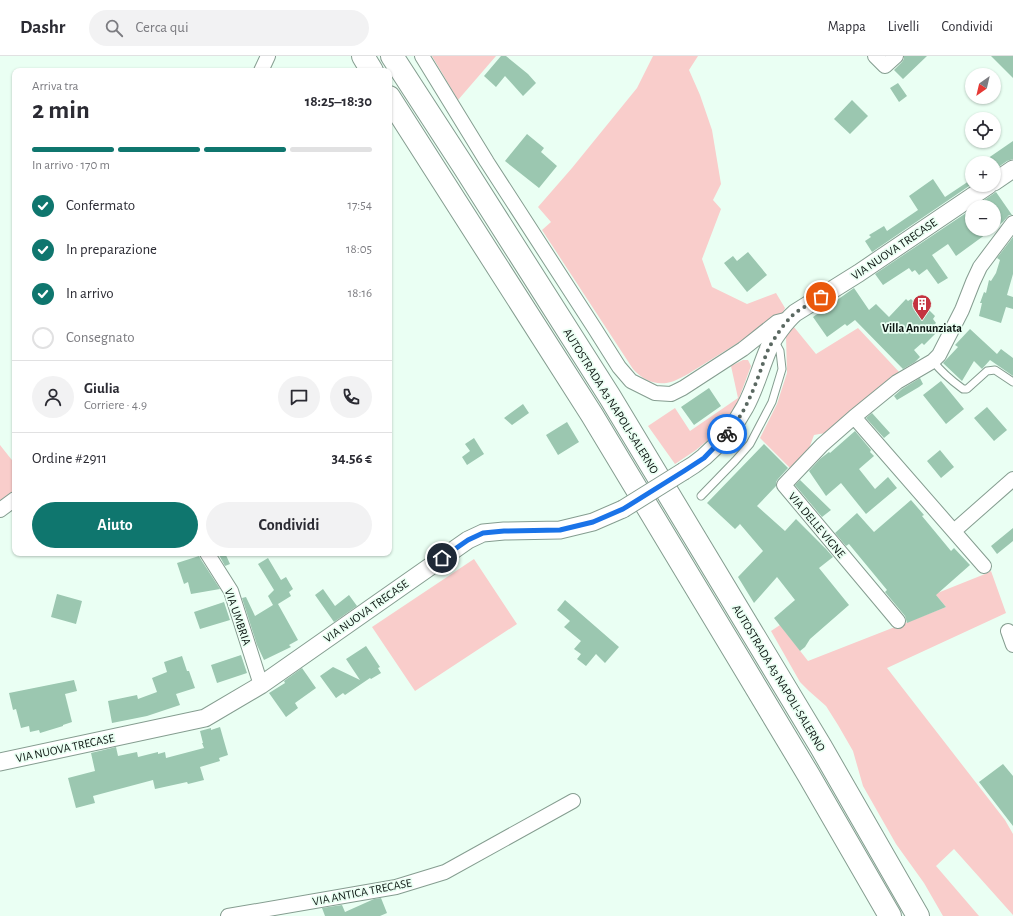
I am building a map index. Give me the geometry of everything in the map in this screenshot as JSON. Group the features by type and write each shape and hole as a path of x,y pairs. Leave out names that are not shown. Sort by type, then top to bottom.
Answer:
{"highway":[{"path":"362,56 370,68"},
{"name":"AUTOSTRADA A3 NAPOLI-SALERNO","path":"392,56 610,397 817,740 918,916"},
{"name":"AUTOSTRADA A3 NAPOLI-SALERNO","path":"392,102 600,428 752,679 890,916"}],"street":[{"path":"262,68 268,56"},
{"path":"422,56 488,162 596,329 608,351 631,381 655,393 671,394 683,388 748,345 777,322 790,318"},
{"path":"875,56 885,66 896,56"},
{"path":"1001,177 1013,169"},
{"name":"VIA NUOVA TRECASE","path":"0,762 205,718 261,685 468,540 483,533 560,530 593,522 623,509 704,458 733,428 745,407 769,349 795,313 859,273 980,192"},
{"name":"VIA DELLE VIGNE","path":"898,620 784,485 822,445 854,417 897,382 934,361 940,355 962,310 972,282 980,267 1013,223"},
{"path":"748,345 751,350 769,349"},
{"path":"854,417 984,566"},
{"path":"954,532 1013,479"},
{"path":"0,510 12,501"},
{"name":"VIA UMBRIA","path":"210,556 231,591 261,685"},
{"name":"VIA ANTICA TRECASE","path":"228,916 396,887 445,872 573,801"}],"lane":[{"path":"701,496 750,444 772,402 782,369 780,351 769,349"},
{"path":"934,361 946,376 963,389 967,389 986,371 995,370 1013,382"}],"shaded area":[{"path":"432,56 496,56 458,100"},
{"path":"653,56 698,56 689,70 700,95 712,130 721,184 713,200 721,209 702,259 712,287 747,304 776,293 785,308 781,316 688,374 668,383 657,383 647,380 633,369 542,230 551,222 538,207 637,88"},
{"path":"794,327 816,354 858,328 901,374 831,432 814,435 807,454 793,471 760,438 777,404 787,373 786,336"},
{"path":"743,360 748,360 751,366 735,409 715,434 696,450 675,464 648,426 675,408 690,431 738,398 731,366"},
{"path":"0,445 12,460 12,495 0,505"},
{"path":"474,559 517,624 415,691 372,627"},
{"path":"991,571 1006,613 887,668 1005,820 1013,834 1013,915 954,849 936,866 979,916 943,916 924,883 896,844 863,786 853,751 838,725 826,706 800,682 771,631 780,625 808,661 946,607 935,594"}],"building":[{"path":"501,56 506,56 528,74 536,83 523,96 505,76 496,87 484,76"},
{"path":"904,56 927,56 903,79 894,70 902,62"},
{"path":"991,56 1013,56 1013,78"},
{"path":"898,83 907,96 899,102 890,88"},
{"path":"852,100 868,116 850,134 834,119"},
{"path":"527,134 544,148 541,152 557,166 539,188 505,161"},
{"path":"1013,141 1013,159 1001,165 1001,156 991,156"},
{"path":"933,179 945,197 965,184 965,189 872,252 865,241 871,237 869,235 884,226 887,231 918,210 909,196"},
{"path":"996,192 1012,215 1009,215 1001,223 1001,200 984,200"},
{"path":"965,214 965,236 983,236 956,256 948,244 932,255 948,278 938,284 927,269 919,275 915,270 912,272 909,268 883,285 875,274"},
{"path":"1013,237 1013,274 1007,295 1013,297 1013,309 1006,307 1001,323 979,316 982,303 980,303 984,292 986,293 989,280 991,281 996,273 1000,260 997,258"},
{"path":"748,252 767,275 747,292 724,263 733,256 737,261"},
{"path":"854,288 869,310 876,304 889,317 906,299 908,301 911,299 921,306 923,304 935,316 933,319 936,323 934,325 938,329 936,331 937,332 924,345 922,343 914,350 920,357 915,362 903,369 855,320 847,326 845,324 827,337 813,317"},
{"path":"970,329 997,354 1001,349 1013,358 1013,376 990,360 982,369 974,361 962,381 943,363 958,347 955,345"},
{"path":"920,378 923,384 897,400 894,396 902,389"},
{"path":"941,381 964,409 946,424 923,395"},
{"path":"709,388 721,406 694,425 681,407"},
{"path":"523,404 529,413 512,425 504,418"},
{"path":"987,407 1007,430 994,441 974,418"},
{"path":"872,413 890,433 884,438 866,418"},
{"path":"567,422 579,442 558,455 546,435"},
{"path":"855,431 871,450 870,452 874,456 859,469 875,489 888,477 897,488 866,514 841,483 826,496 809,471 820,459 829,452 830,453"},
{"path":"474,438 484,454 467,465 462,457 470,451 465,444"},
{"path":"764,444 788,468 776,482 776,486 757,506 785,531 796,519 826,549 833,557 819,568 849,605 810,639 805,647 800,651 774,618 795,600 777,577 754,603 738,577 763,551 740,524 735,529 707,503"},
{"path":"940,450 954,467 941,478 927,461"},
{"path":"800,480 831,510 822,517 795,485"},
{"path":"911,500 924,515 922,516 951,551 954,548 970,565 936,595 946,607 907,623 905,616 885,592 887,590 849,544 846,546 835,533 857,513 874,532"},
{"path":"1013,528 1013,541 997,554 991,546"},
{"path":"199,556 220,589 191,594 188,582 184,584 177,563"},
{"path":"220,556 226,556 230,564 225,566"},
{"path":"268,558 281,580 286,577 293,589 289,592 291,596 278,604 298,640 289,645 291,647 264,660 257,645 242,598 246,597 255,616 273,605 268,596 274,590 258,564"},
{"path":"323,589 335,606 349,595 357,606 334,622 315,595"},
{"path":"57,594 82,601 76,624 51,617"},
{"path":"565,600 619,647 605,663 596,654 586,666 577,659 581,654 574,649 581,641 564,627 570,621 557,610"},
{"path":"224,602 230,620 200,629 194,612"},
{"path":"366,646 380,667 378,668 381,673 371,679 370,678 345,695 343,693 336,698 320,676 333,667 360,680 346,659"},
{"path":"241,655 247,673 217,683 211,665"},
{"path":"182,656 195,688 176,694 180,705 147,716 112,723 108,701 137,695 138,699 157,692 152,678 167,672 164,662"},
{"path":"302,668 316,688 295,703 298,708 286,717 269,693 285,683 284,681"},
{"path":"74,680 77,691 65,694 72,722 40,733 39,730 30,732 29,726 21,728 16,709 13,710 9,693"},
{"path":"220,727 228,755 219,758 220,761 200,767 204,780 155,789 153,780 93,796 95,803 76,808 68,778 95,771 91,753 116,747 118,756 137,752 138,757 158,752 158,754 165,752 166,758 204,748 200,731"},
{"path":"1003,764 1013,776 1013,826 979,782"},
{"path":"381,898 387,913 380,916 325,916 322,908 342,905 345,912 374,899"}],"way so far":[{"path":"727,434 733,428 745,407 756,383 768,349 774,340 795,313 821,297"}],"place":[{"name":"Villa Annunziata","path":"922,321"}],"route":[{"path":"442,558 468,540 483,533 560,530 593,522 623,509 704,458 727,434"}]}
